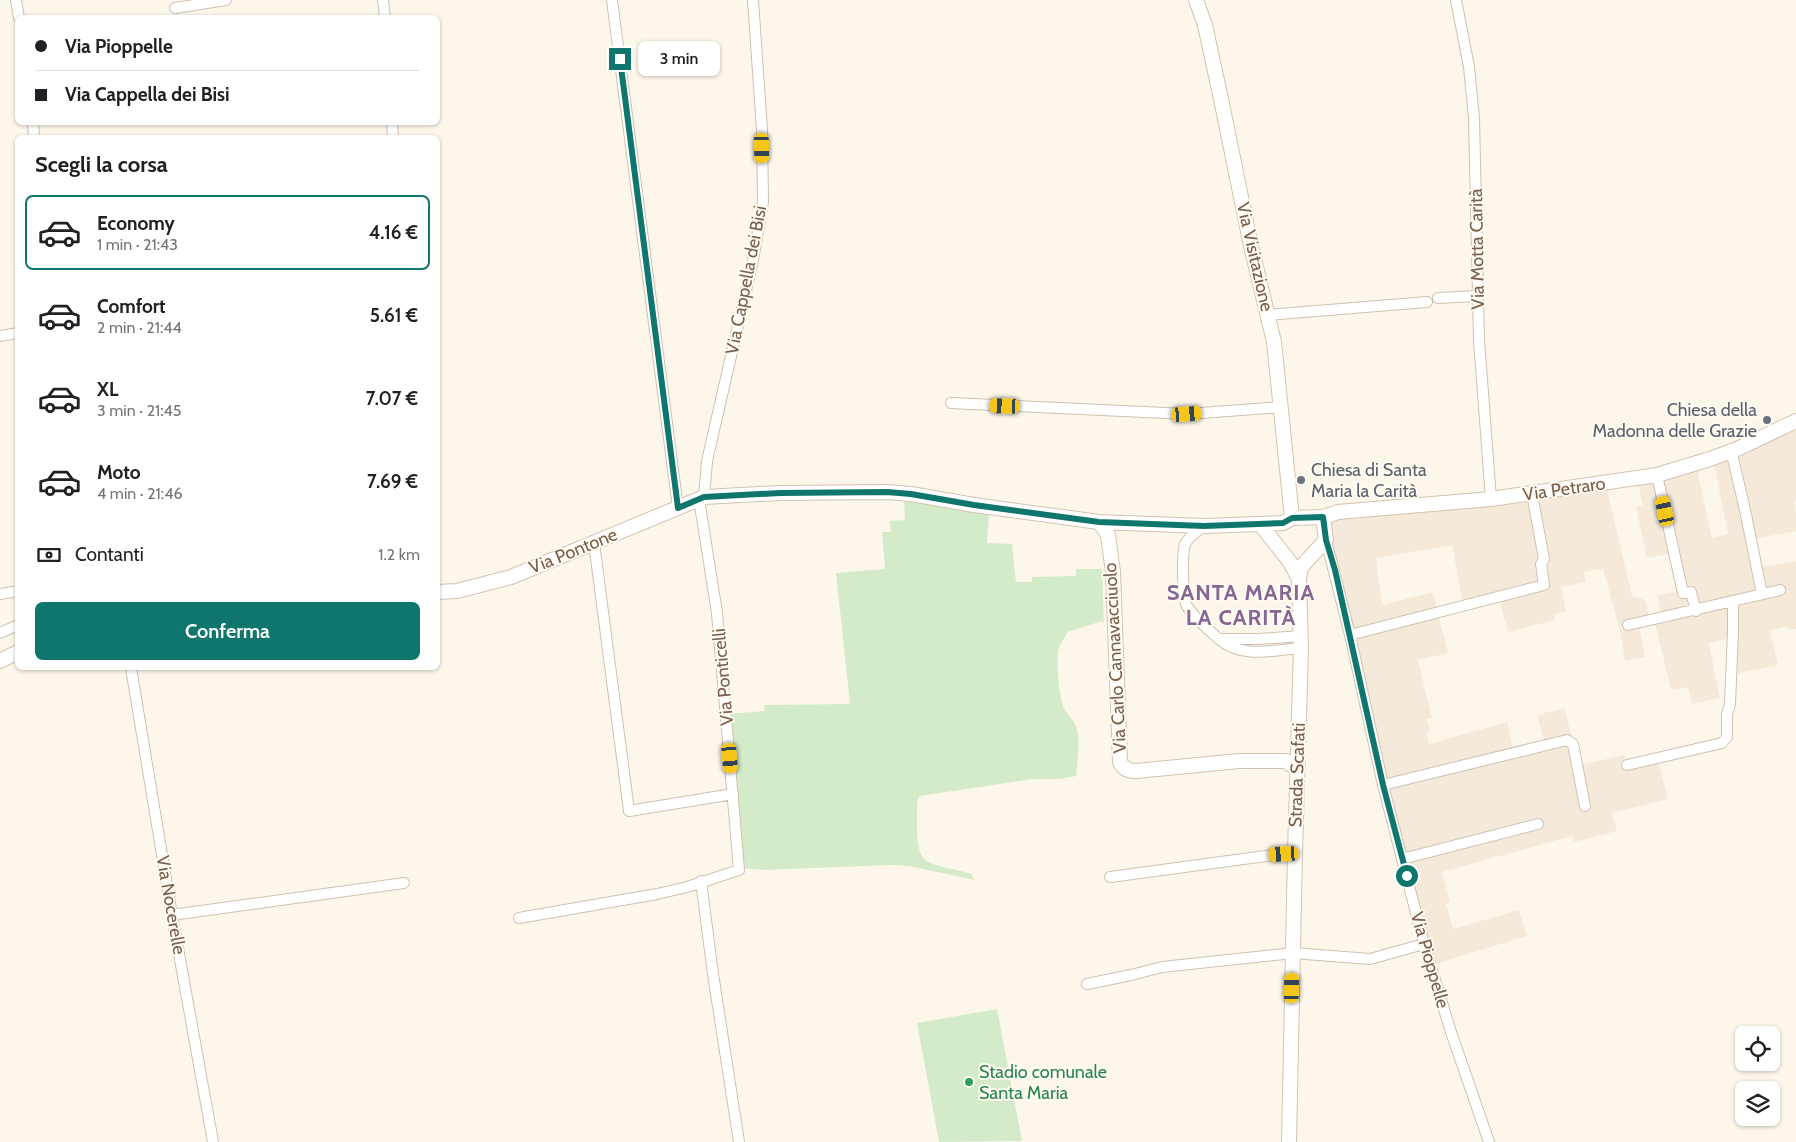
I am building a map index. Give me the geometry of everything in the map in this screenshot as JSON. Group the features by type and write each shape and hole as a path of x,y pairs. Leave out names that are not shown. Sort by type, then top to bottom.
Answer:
{"street":[{"path":"16,0 18,15"},
{"path":"175,8 226,0"},
{"path":"383,0 385,15"},
{"path":"612,0 678,508"},
{"name":"Via Cappella dei Bisi","path":"702,498 707,461 754,260 763,202 762,130 753,0"},
{"name":"Via Visitazione","path":"1196,0 1207,34 1251,246 1274,342 1292,518"},
{"name":"Via Motta Carità","path":"1456,0 1469,67 1474,118 1478,340 1491,499"},
{"path":"1438,298 1478,296"},
{"path":"1268,315 1427,302"},
{"path":"0,336 15,334"},
{"path":"950,403 1187,414 1282,407"},
{"name":"Via Petraro","path":"1260,524 1283,523 1292,518 1323,517 1338,512 1532,494 1657,475 1710,459 1796,421"},
{"path":"1731,450 1762,594"},
{"path":"1657,475 1683,593 1691,592 1696,611"},
{"path":"702,498 780,493 887,492 1099,522 1204,526 1260,524 1290,562 1299,578"},
{"path":"1350,635 1544,585 1542,564 1544,559 1532,494"},
{"name":"Via Pontone","path":"440,592 457,591 511,576 702,498"},
{"name":"Via Ponticelli","path":"519,918 657,894 687,887 739,870 717,612 702,498"},
{"path":"1204,526 1192,535 1186,544 1184,554 1186,602 1193,614 1226,646 1242,652 1301,642 1299,578 1306,560 1326,540 1323,517"},
{"name":"Via Carlo Cannavacciuolo","path":"1099,522 1108,535 1112,572 1120,762 1122,767 1130,771 1136,771 1239,761 1286,761 1298,768"},
{"path":"1108,535 1118,523"},
{"name":"Via Pioppelle","path":"1326,540 1350,635 1383,785 1424,944 1448,1023 1490,1142"},
{"path":"594,542 629,811 732,794"},
{"path":"1628,625 1696,611 1780,590"},
{"path":"0,594 15,592"},
{"path":"1627,765 1722,743 1727,737 1727,714 1730,704 1734,631 1733,601"},
{"path":"0,633 15,626"},
{"name":"Strada Scafati","path":"1289,1142 1301,642"},
{"path":"0,661 15,654"},
{"name":"Via Nocerelle","path":"131,670 212,1142"},
{"path":"1383,785 1568,740 1573,744 1585,806"},
{"path":"1402,859 1538,824"},
{"path":"1110,877 1273,855 1295,854"},
{"path":"701,881 714,983 739,1142"},
{"path":"172,915 404,883"},
{"path":"1087,984 1162,967 1293,953 1370,959 1424,944"}],"shaded area":[{"path":"1796,422 1796,501 1794,501 1796,531 1754,539 1759,567 1796,561 1796,629 1789,630 1787,626 1770,630 1778,665 1729,675 1731,638 1709,643 1720,698 1692,704 1688,687 1671,690 1655,623 1639,627 1645,657 1625,661 1619,627 1603,569 1584,572 1586,582 1561,587 1566,611 1554,614 1555,620 1508,632 1499,599 1544,586 1532,495 1606,484 1632,596 1641,598 1646,602 1649,619 1662,616 1657,595 1680,590 1672,553 1647,558 1636,507 1643,505 1637,479 1696,464 1712,538 1728,534 1713,459"},
{"path":"1531,495 1543,583 1463,605 1452,545 1376,558 1382,605 1433,592 1438,612 1351,634 1324,517"},
{"path":"1438,614 1448,653 1418,660 1432,718 1427,719 1430,731 1426,732 1429,744 1507,722 1513,749 1544,741 1537,715 1564,708 1580,765 1624,755 1626,762 1657,755 1668,799 1612,813 1617,831 1574,842 1572,836 1442,872 1450,902 1446,903 1453,929 1519,910 1527,936 1432,965 1351,635"}],"green space":[{"path":"904,501 989,513 987,543 1012,544 1016,582 1032,582 1032,577 1076,576 1076,569 1102,569 1104,623 1102,621 1068,632 1061,643 1058,658 1058,675 1064,709 1075,723 1078,737 1076,776 1060,779 1032,779 920,796 917,801 917,834 923,856 927,861 935,865 971,874 975,880 909,866 891,865 761,870 743,868 728,714 765,711 764,705 850,704 836,573 885,569 882,532 891,532 890,521 905,520"},
{"name":"Stadio comunale Santa Maria","path":"997,1009 1022,1141 939,1142 917,1023"}],"place":[{"name":"Chiesa della Madonna delle Grazie","path":"1767,420"},
{"name":"Chiesa di Santa Maria la Carità","path":"1301,480"},
{"name":"Stadio comunale Santa Maria","path":"969,1082"}],"district":[{"name":"SANTA MARIA LA CARITÀ","path":"1241,604"}],"route":[{"path":"620,59 678,508 704,497 780,493 887,492 1099,522 1204,526 1283,523 1292,518 1323,517 1326,540 1335,570 1383,785 1407,876"}]}
